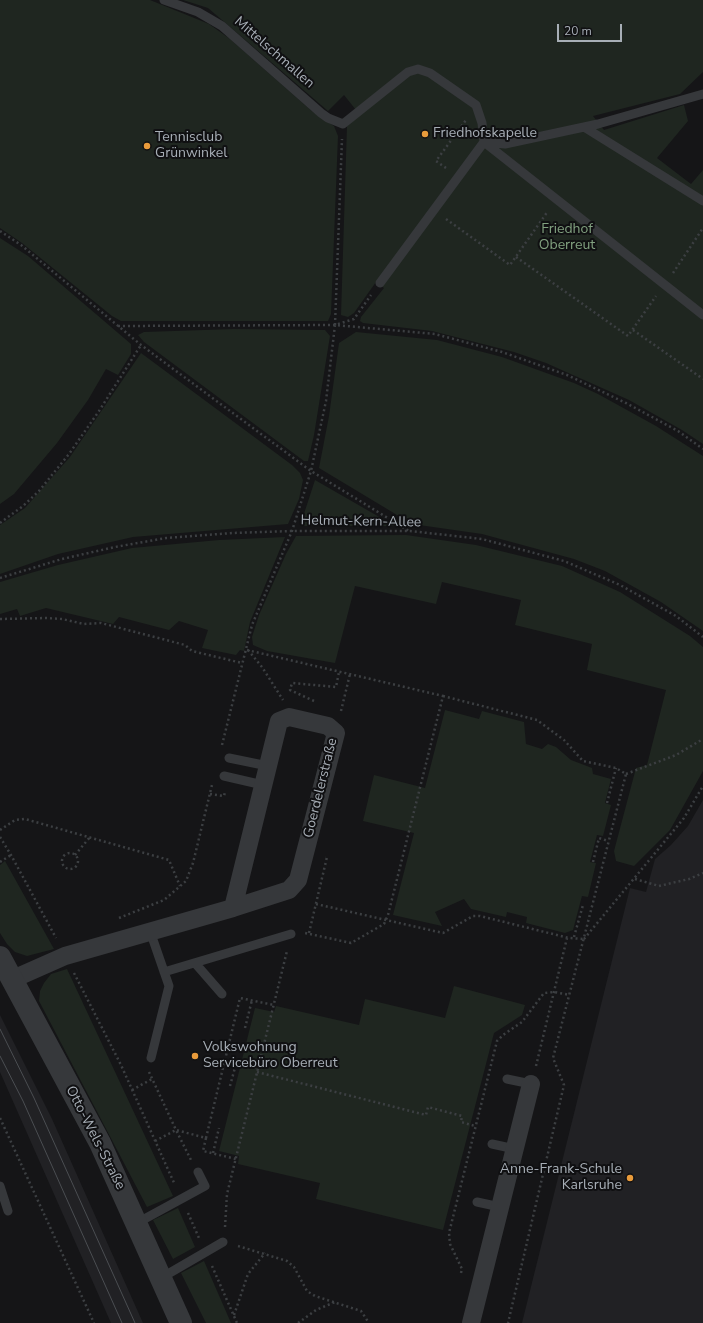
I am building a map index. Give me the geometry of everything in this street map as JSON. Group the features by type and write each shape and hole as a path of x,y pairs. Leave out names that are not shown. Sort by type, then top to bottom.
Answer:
{"street":[{"path":"233,908 279,721 289,717"},
{"name":"Goerdelerstraße","path":"13,979 65,956 233,908 289,890 298,880 336,733 328,726 289,717"},
{"name":"Otto-Wels-Straße","path":"0,957 100,1143 181,1323"},
{"path":"471,1323 531,1084"}],"lane":[{"name":"Mittelschmallen","path":"164,0 198,12 222,26 321,113 328,118 343,124"},
{"path":"343,124 408,72 418,69 430,73 476,105 482,123 484,142 380,283"},
{"path":"484,142 505,144 584,127 665,106 703,94"},
{"path":"584,127 703,201"},
{"path":"484,142 703,315"},
{"path":"229,758 268,766"},
{"path":"224,776 263,785"},
{"path":"150,931 169,986 151,1058"},
{"path":"164,972 291,934"},
{"path":"195,963 222,994"},
{"path":"508,1078 531,1084"},
{"path":"492,1144 515,1149"},
{"path":"137,1223 205,1186 198,1172"},
{"path":"0,1186 8,1211"},
{"path":"477,1202 500,1207"},
{"path":"161,1278 223,1242"}],"path":[{"path":"458,177 436,161 476,105"},
{"path":"222,747 252,625 292,531 311,471 326,401 335,325 343,124"},
{"path":"434,210 510,265 556,199"},
{"path":"516,257 628,336 703,228"},
{"path":"0,231 21,245 141,345 311,471 410,531"},
{"path":"335,325 354,319 380,283"},
{"path":"118,326 335,325 435,334 502,352 567,375 626,403 678,431 703,449"},
{"path":"633,330 703,379"},
{"path":"0,522 29,501 69,454 99,411 141,345"},
{"name":"Helmut-Kern-Allee","path":"0,578 62,559 115,547 151,541 232,533 292,531 410,531 482,539 564,561 620,585 676,616 703,637"},
{"path":"0,619 46,618 62,619 84,624 101,623 185,645 192,651 242,663"},
{"path":"247,650 443,696 537,720 564,740 583,761 616,768 626,774"},
{"path":"247,650 276,688 285,703 289,717"},
{"path":"318,702 290,690 292,683 336,686 339,672"},
{"path":"341,714 350,674"},
{"path":"369,1323 361,1311 315,1296 307,1291 294,1267 287,1261 265,1253 223,1242 227,1194 291,934 300,932 308,933 351,943 384,924 443,696"},
{"path":"626,774 670,758 703,739"},
{"path":"607,803 616,768"},
{"path":"508,1323 564,1085 554,1058 608,840 626,774"},
{"path":"114,920 164,900 186,881 193,863 214,778"},
{"path":"583,940 684,818 703,786"},
{"path":"210,794 224,796"},
{"path":"0,830 15,820 25,819 169,860 180,886"},
{"path":"0,837 11,854 65,956 132,1090 237,1323"},
{"path":"75,855 90,837"},
{"path":"593,862 599,838 608,840"},
{"path":"69,853 75,855 78,861 76,866 72,868 65,866 62,859 65,855 69,853"},
{"path":"0,862 11,854"},
{"path":"635,879 659,886 689,879 703,872"},
{"path":"316,904 443,933 473,916 480,916 567,938 583,940"},
{"path":"574,938 583,905"},
{"path":"308,933 313,916"},
{"path":"531,1084 567,938"},
{"path":"462,1269 450,1244 448,1233 497,1041 527,1017 544,993 554,992 570,995"},
{"path":"236,1159 203,1151 240,998 274,1005"},
{"path":"245,1028 252,1000"},
{"path":"151,1058 149,1070 152,1078 176,1130 198,1172"},
{"path":"225,1061 258,1068"},
{"path":"230,1086 236,1064"},
{"path":"257,1072 426,1115 428,1107 462,1116 460,1122 475,1126"},
{"path":"132,1090 152,1078"},
{"path":"0,1118 94,1323"},
{"path":"213,1153 219,1128"},
{"path":"0,1131 5,1129"},
{"path":"155,1141 176,1130 206,1138"},
{"path":"234,1315 248,1274 265,1253"},
{"path":"298,1323 316,1310 336,1302"}],"shaded area":[{"name":"Anne-Frank-Schule Karlsruhe","path":"703,800 703,1323 522,1323 630,888 646,892 655,859 671,845 688,826"},
{"path":"0,1015 52,1119 143,1323 111,1323 0,1072"}],"green space":[{"name":"Tennisclub Grünwinkel","path":"0,0 150,0 209,24 230,39 313,112 334,126 338,136 331,314 328,321 121,321 112,316 22,243 0,228"},
{"name":"Friedhof Oberreut","path":"183,0 703,0 703,72 680,94 593,116 604,130 684,105 688,121 657,158 691,184 703,170 703,444 682,430 629,400 546,363 514,352 432,331 363,323 360,321 361,317 384,288 376,282 354,313 348,317 341,315 347,126 360,115 344,95 328,111 208,8"},
{"path":"0,238 28,256 131,344 131,354 118,375 106,369 88,400 57,443 14,494 0,504"},
{"path":"234,329 325,330 330,336 314,435 308,461 304,461 144,342 138,335 144,332"},
{"path":"356,332 437,340 502,357 574,383 598,394 656,426 703,456 703,631 661,602 605,571 574,559 482,534 412,524 319,468 329,416 339,343"},
{"path":"141,353 292,465 300,473 303,480 299,499 288,524 133,537 58,554 0,574 0,525 25,508 70,457"},
{"path":"315,480 395,526 300,526"},
{"path":"406,535 476,545 562,566 620,592 690,636 703,647 703,771 670,830 634,866 616,861 614,851 636,768 647,765 666,690 587,670 592,644 515,625 521,600 442,582 436,604 355,586 335,663 267,651 253,645 252,637 259,615 286,554 296,536"},
{"path":"285,537 250,622 244,651 240,650 236,655 202,648 208,630 179,621 169,630 119,617 113,624 46,608 20,616 17,609 0,614 0,582 58,565 132,548 219,540"},
{"path":"445,710 479,719 482,711 524,722 526,744 542,749 548,744 556,747 571,760 592,768 593,774 611,779 605,803 611,805 603,836 597,835 590,862 596,863 588,897 582,896 573,930 565,933 526,923 527,917 507,912 506,917 471,909 464,899 435,912 442,926 393,915 414,833 363,821 374,775 425,788"},
{"path":"5,861 54,949 27,956 15,952 7,944 0,933 0,865"},
{"path":"67,969 173,1196 147,1207 39,1001 40,991 51,974"},
{"path":"454,986 525,1005 522,1015 494,1033 443,1230 316,1199 320,1183 238,1164 239,1156 219,1151 255,1008 274,1012 276,1006 359,1025 365,999 445,1018"},
{"path":"178,1208 195,1247 173,1259 153,1220"},
{"path":"204,1261 231,1323 206,1323 181,1273"}],"tram line":[{"path":"0,1029 34,1098 135,1323"},
{"path":"0,1056 23,1101 122,1323"}],"place":[{"name":"Friedhofskapelle","path":"425,134"},
{"name":"Tennisclub Grünwinkel","path":"147,146"},
{"name":"Volkswohnung Servicebüro Oberreut","path":"195,1056"},
{"name":"Anne-Frank-Schule Karlsruhe","path":"630,1178"}]}
